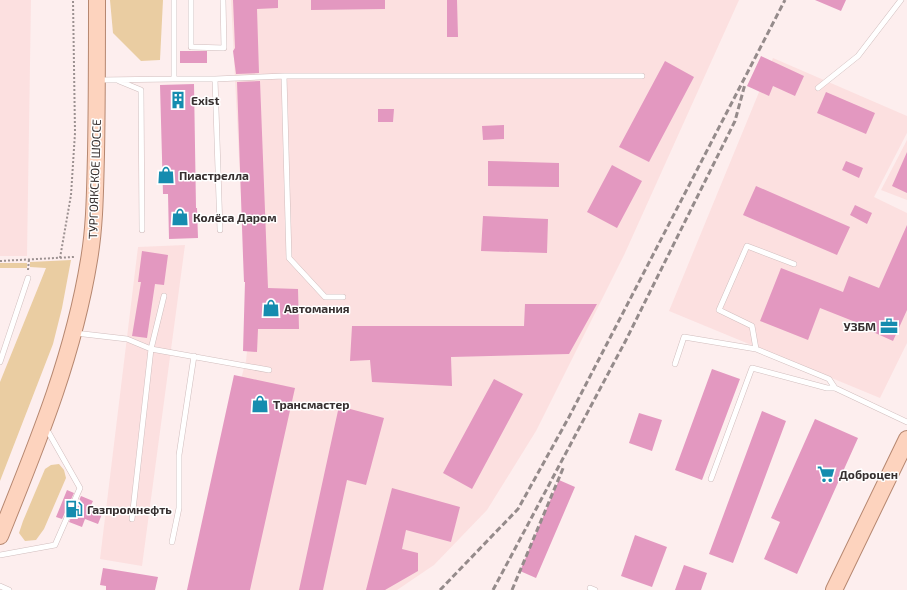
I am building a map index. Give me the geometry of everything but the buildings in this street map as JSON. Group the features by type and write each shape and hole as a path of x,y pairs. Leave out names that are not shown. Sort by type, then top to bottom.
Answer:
{"main road":[{"name":"ТУРГОЯКСКОЕ ШОССЕ","path":"0,536 44,425 74,333 90,259 95,209 97,0"},
{"path":"834,590 907,439"}],"lane":[{"path":"174,0 174,79"},
{"path":"191,0 191,47 224,48 223,0"},
{"path":"818,88 858,56 901,0"},
{"path":"97,81 284,76 642,76"},
{"path":"284,76 289,258 325,297 343,297"},
{"path":"215,79 220,230"},
{"path":"116,80 141,90 142,230"},
{"path":"756,349 752,326 719,310 747,246 794,264"},
{"path":"0,362 28,278"},
{"path":"132,519 151,349 164,296"},
{"path":"74,333 127,338 151,349 269,370"},
{"path":"675,364 684,336 756,349 829,378 835,388"},
{"path":"172,542 179,508 179,455 194,356"},
{"path":"711,479 752,368 827,388 835,388 907,422"},
{"path":"0,555 55,545 80,488 44,425"},
{"path":"0,586 9,590"}],"path":[{"path":"60,258 71,195 75,133 73,0"},
{"path":"0,261 74,257"}],"shaded area":[{"path":"0,0 31,0 27,256 0,256"},
{"path":"110,0 163,0 160,60 141,61 113,33"},
{"path":"231,0 739,0 625,253 536,431 487,510 434,565 397,590 188,590 217,465 246,361 251,311 241,197"},
{"path":"773,58 907,116 907,133 874,197 907,213 907,343 880,398 669,311"},
{"path":"907,140 907,200 881,190"},
{"path":"185,245 142,566 100,559 138,247"},
{"path":"71,260 62,308 53,344 0,481 0,382 46,268 30,267 30,262"},
{"path":"0,263 27,263 27,268 0,268"},
{"path":"59,464 64,470 66,478 44,529 36,540 25,541 19,533 45,469 51,465"}],"railway":[{"path":"440,590 518,509 569,417 785,0"},
{"path":"493,590 626,340 735,121 745,84"},
{"path":"512,590 564,466"}],"place":[{"name":"Exist","path":"178,100"},
{"name":"Пиастрелла","path":"166,175"},
{"name":"Колёса Даром","path":"180,217"},
{"name":"Автомания","path":"271,308"},
{"name":"УЗБМ","path":"889,326"},
{"name":"Трансмастер","path":"260,404"},
{"name":"Доброцен","path":"826,474"},
{"name":"Газпромнефть","path":"74,509"}]}
